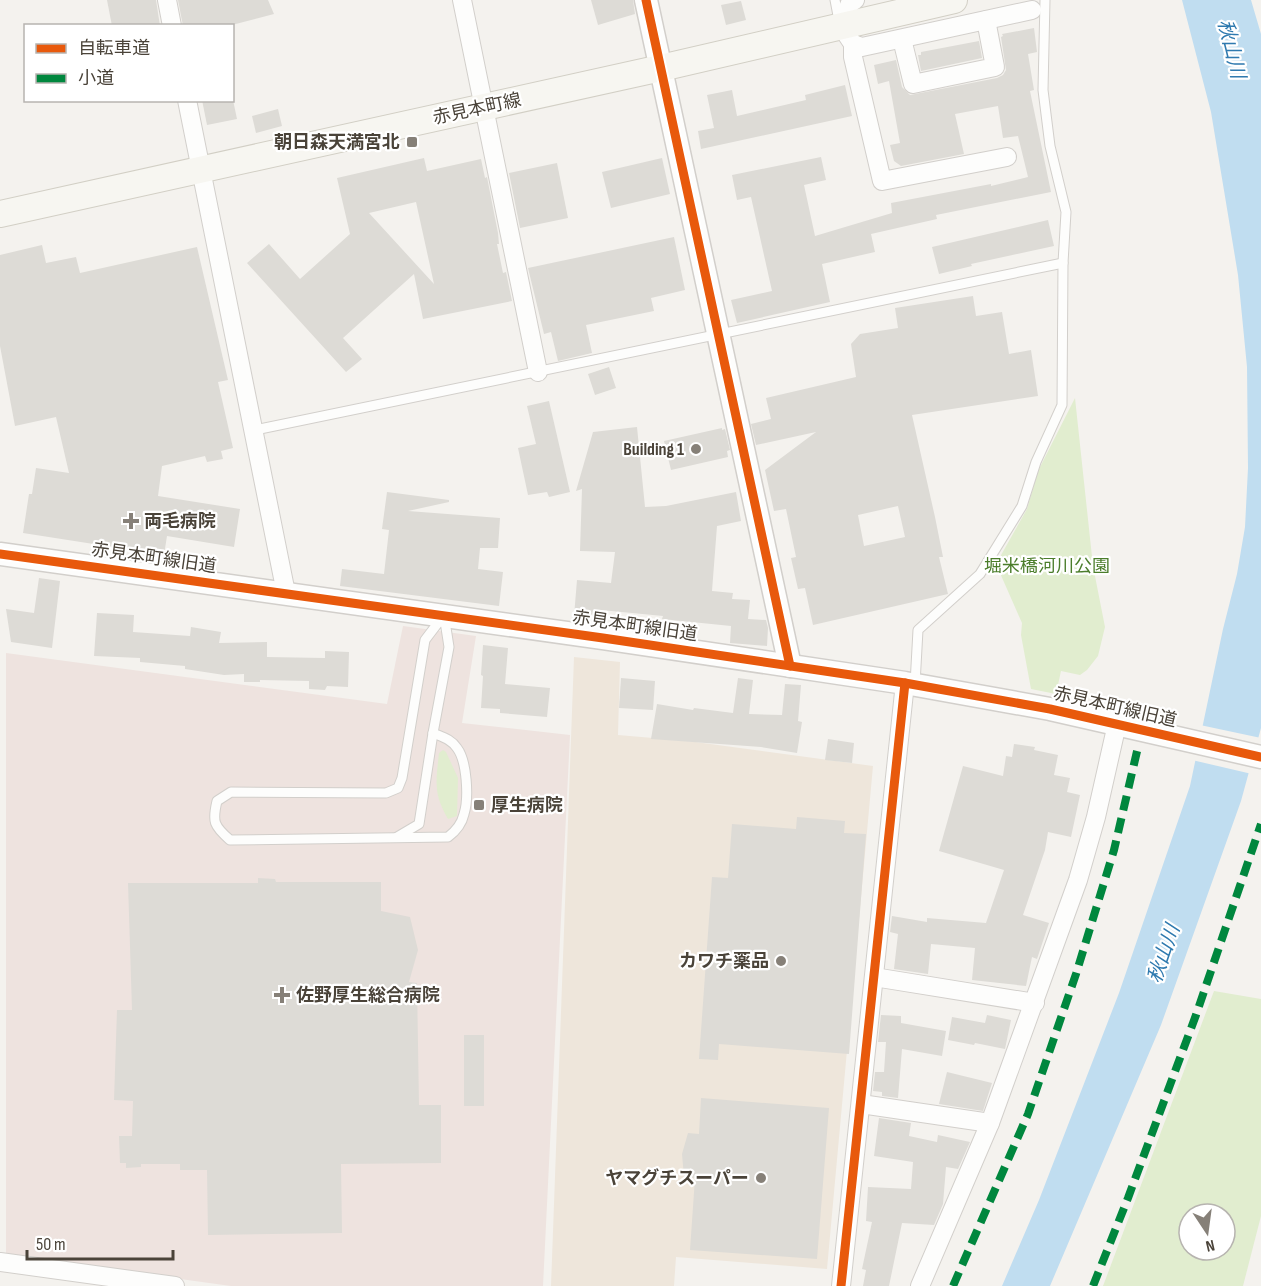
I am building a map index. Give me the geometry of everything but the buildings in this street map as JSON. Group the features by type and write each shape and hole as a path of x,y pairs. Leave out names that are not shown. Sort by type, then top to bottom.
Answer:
{"main road":[{"name":"赤見本町線","path":"0,214 661,68 847,35 954,0"}],"street":[{"path":"167,0 172,24"},
{"path":"462,0 538,372"},
{"path":"646,0 790,666"},
{"path":"855,0 850,3 847,35 882,181 1007,157"},
{"path":"847,35 862,47 986,20 1038,5"},
{"path":"902,39 913,84 995,67 986,20"},
{"path":"187,102 286,593"},
{"name":"赤見本町線旧道","path":"0,554 444,615 910,683 1050,709 1261,757"},
{"path":"841,1286 874,977 910,683"},
{"path":"920,1286 990,1123 1035,1003 1078,880 1096,818 1117,724"},
{"path":"874,977 1035,1003"},
{"path":"861,1104 990,1123"},
{"path":"0,1262 108,1281 175,1286"}],"lane":[{"path":"835,0 847,35"},
{"path":"910,683 918,630 980,574 1022,506 1036,462 1062,405 1063,263 1066,212 1050,146 1043,90 1038,5"},
{"path":"255,430 1063,263"},
{"path":"397,837 420,824 433,733 449,647 444,615"},
{"path":"433,733 449,740 458,749 466,776 465,811 461,822 448,837 231,840 218,830 213,817 217,801 231,792 386,792 398,788 402,778 425,640 444,615"}],"shaded area":[{"name":"佐野厚生総合病院","path":"403,626 476,636 462,723 570,735 543,1286 231,1286 6,1255 6,653 387,704"},
{"path":"574,657 620,662 618,735 688,741 873,766 827,1269 676,1257 674,1286 551,1286"}],"green space":[{"name":"堀米橋河川公園","path":"1075,398 1093,566 1105,627 1098,656 1080,675 1061,671 1056,694 1031,689 1021,635 1022,623 996,564 1027,509 1038,471"},
{"path":"443,750 458,778 457,816 448,819 440,802 437,787 439,753"},
{"path":"1214,991 1261,999 1261,1216 1243,1286 1103,1286"}],"water":[{"name":"秋山川","path":"1182,0 1251,0 1261,34 1261,728 1241,801 1161,1025 1050,1286 1002,1286 1039,1200 1119,993 1190,786 1237,574 1245,527 1248,468 1247,367 1238,275 1211,112"}],"pier":[{"path":"1200,725 1261,738 1252,774 1192,760"}],"marked path":[{"path":"953,1286 1028,1114 1076,974 1114,850 1138,747"},
{"path":"1093,1286 1196,1015 1261,824"}],"cycle path":[{"path":"646,0 790,666"},
{"path":"0,554 603,638 905,683 1050,709 1261,757"},
{"path":"841,1286 905,683"}],"place":[{"name":"朝日森天満宮北","path":"412,142"},
{"name":"Building 1","path":"696,449"},
{"name":"両毛病院","path":"131,521"},
{"name":"厚生病院","path":"479,805"},
{"name":"カワチ薬品","path":"781,961"},
{"name":"佐野厚生総合病院","path":"282,995"},
{"name":"ヤマグチスーパー","path":"761,1178"}]}
